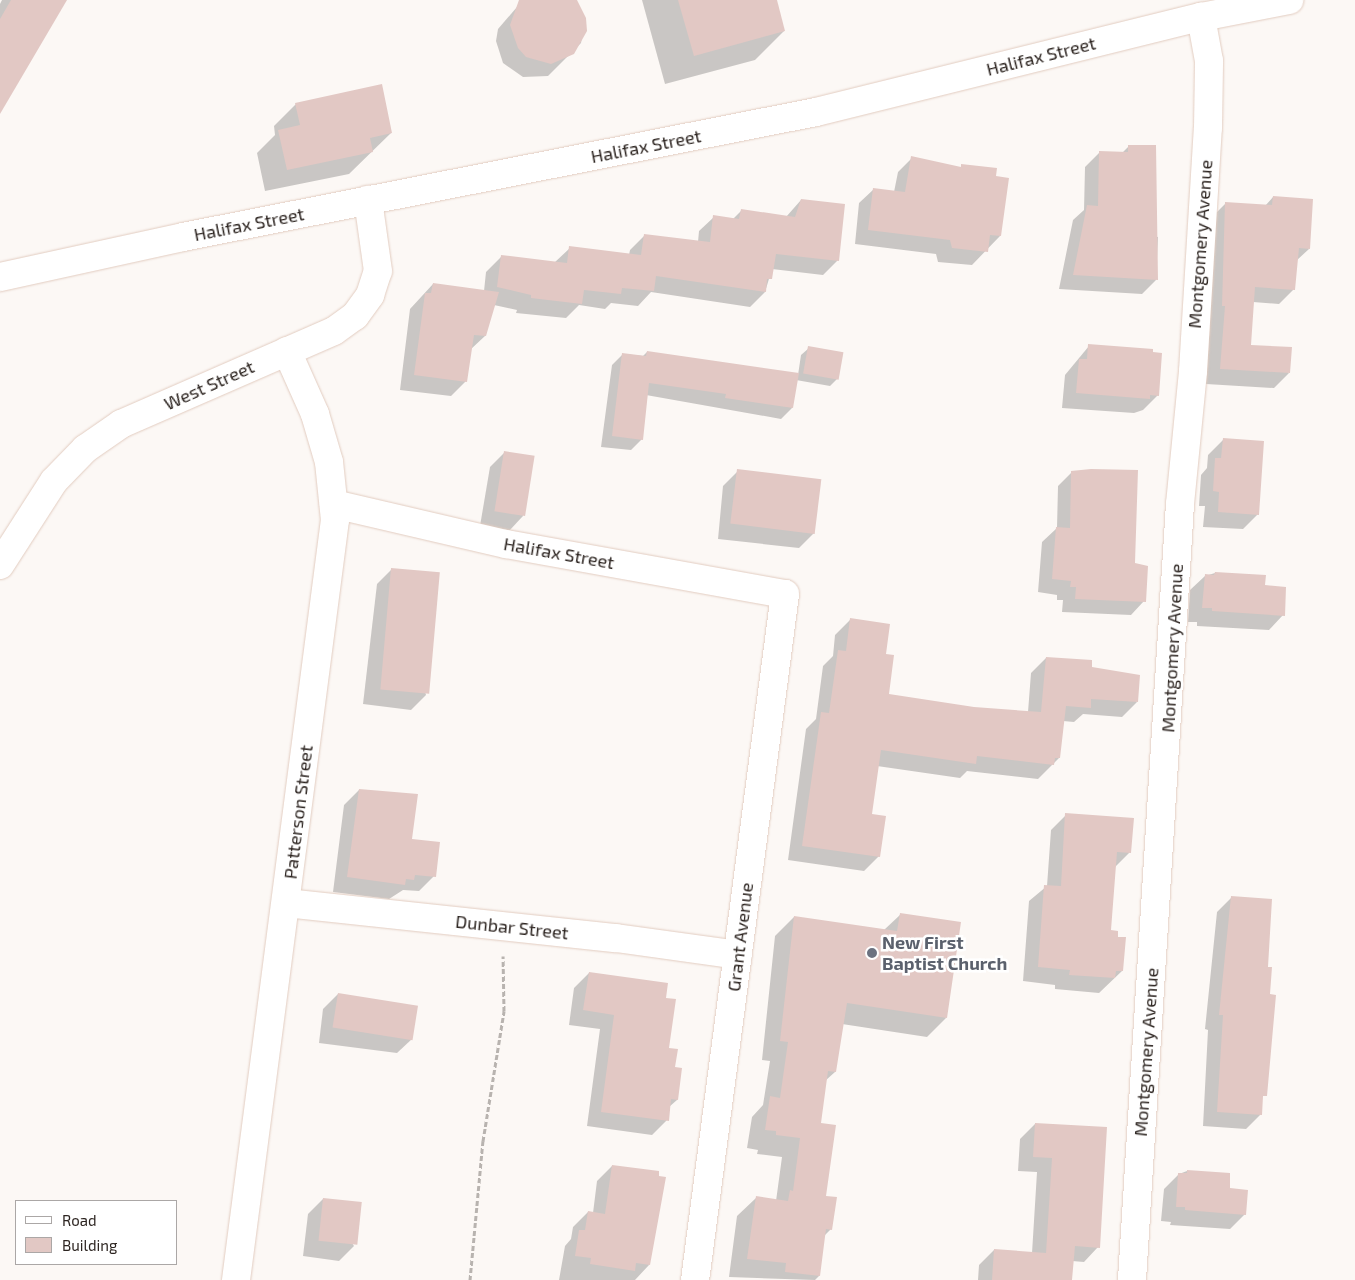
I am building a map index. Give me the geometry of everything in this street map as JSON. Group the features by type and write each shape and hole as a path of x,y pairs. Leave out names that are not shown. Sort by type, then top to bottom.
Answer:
{"street":[{"name":"Halifax Street","path":"0,277 183,237 816,112 1202,17 1289,0"},
{"name":"Montgomery Avenue","path":"1132,1280 1180,504 1192,371 1208,128 1209,62 1202,17"},
{"name":"West Street","path":"0,565 54,481 85,449 121,424 334,331 355,316 370,295 378,271 368,200"},
{"name":"Patterson Street","path":"236,1280 335,520 329,462 315,414 287,351"},
{"name":"Halifax Street","path":"334,504 506,544 785,594"},
{"name":"Grant Avenue","path":"695,1280 785,594"},
{"name":"Dunbar Street","path":"286,903 738,955"}],"path":[{"path":"470,1280 483,1141 504,1011 505,968 498,926"}],"building":[{"path":"11,0 67,0 0,114 0,19"},
{"path":"519,0 577,0 586,18 587,31 574,54 551,64 526,57 518,48 510,25"},
{"path":"678,0 777,0 785,31 694,56"},
{"path":"382,84 392,133 370,138 373,152 287,170 278,130 300,125 295,103"},
{"path":"1128,145 1156,145 1158,280 1073,275 1087,205 1098,206 1099,151 1128,152"},
{"path":"911,156 961,167 961,164 997,168 996,176 1009,178 1001,236 990,235 988,252 952,248 950,240 868,230 873,188 905,192"},
{"path":"1273,196 1313,199 1310,249 1299,248 1295,290 1255,287 1251,345 1292,347 1290,373 1220,369 1225,306 1222,306 1225,202 1272,205"},
{"path":"801,199 845,204 839,261 776,254 772,279 767,279 766,292 656,276 654,291 622,288 621,294 584,290 582,304 531,298 531,295 497,287 501,255 567,263 569,246 641,255 644,234 710,242 713,215 739,219 741,209 795,217"},
{"path":"433,283 499,292 486,336 474,335 467,382 414,375 425,293 431,293"},
{"path":"1088,344 1153,349 1153,352 1162,353 1159,396 1150,395 1150,399 1076,393 1079,359 1087,359"},
{"path":"808,346 843,352 839,380 803,374"},
{"path":"647,351 799,373 793,408 725,398 726,394 649,383 643,440 612,436 622,353 646,356"},
{"path":"1223,438 1264,441 1259,515 1218,512 1219,492 1213,491 1215,458 1221,458"},
{"path":"504,451 535,456 525,516 494,511"},
{"path":"737,469 821,479 815,534 730,524"},
{"path":"1091,469 1138,470 1135,563 1148,566 1146,602 1075,599 1076,587 1070,587 1071,581 1052,579 1056,527 1070,528 1071,471"},
{"path":"391,568 440,572 429,694 380,690"},
{"path":"1215,572 1266,575 1265,585 1286,587 1285,616 1212,611 1212,608 1202,608 1205,574 1214,575"},
{"path":"850,618 890,624 886,654 894,655 889,694 974,707 1041,712 1046,657 1092,660 1092,667 1140,675 1138,702 1091,699 1091,708 1066,706 1060,758 1055,758 1054,765 977,756 976,764 881,750 872,814 886,816 880,857 802,846 821,712 829,713 838,650 846,651"},
{"path":"359,789 418,794 412,839 440,842 436,877 415,875 414,880 406,879 405,885 347,877"},
{"path":"1065,813 1134,818 1131,853 1117,852 1111,930 1118,931 1118,937 1126,937 1123,971 1116,971 1115,978 1069,975 1070,970 1038,967 1044,885 1061,886"},
{"path":"1231,896 1272,899 1268,967 1272,967 1270,994 1276,995 1267,1096 1263,1096 1262,1115 1217,1112 1223,1015 1219,1015"},
{"path":"900,913 961,922 947,1018 847,1003 836,1072 828,1071 821,1123 836,1125 826,1196 837,1197 832,1230 826,1229 820,1276 785,1272 786,1263 747,1259 756,1196 788,1201 790,1190 793,1191 800,1138 776,1135 776,1131 765,1130 770,1096 780,1098 788,1042 780,1041 794,916 897,931"},
{"path":"589,972 668,983 666,998 676,999 669,1048 678,1049 675,1067 682,1068 678,1100 671,1099 669,1121 601,1112 614,1015 583,1010"},
{"path":"338,993 418,1006 413,1040 333,1028"},
{"path":"1035,1123 1107,1127 1100,1248 1075,1246 1072,1280 992,1280 994,1249 1046,1253 1052,1158 1033,1157"},
{"path":"612,1165 659,1171 659,1176 666,1177 650,1265 636,1263 635,1271 590,1264 591,1258 575,1256 579,1230 585,1230 588,1211 605,1214"},
{"path":"1187,1170 1230,1173 1230,1188 1248,1190 1246,1215 1185,1210 1185,1207 1176,1207 1178,1173 1187,1173"},
{"path":"323,1198 362,1202 357,1245 319,1241"}],"place":[{"name":"New First Baptist Church","path":"872,953"}]}
